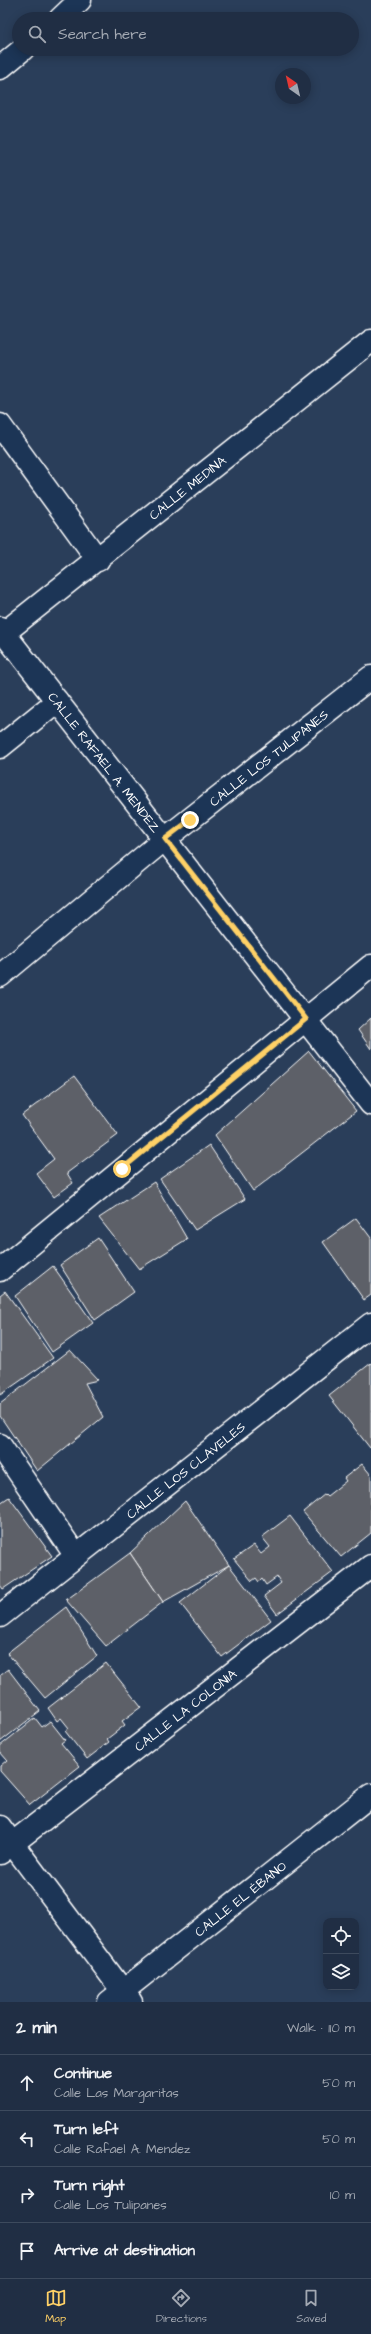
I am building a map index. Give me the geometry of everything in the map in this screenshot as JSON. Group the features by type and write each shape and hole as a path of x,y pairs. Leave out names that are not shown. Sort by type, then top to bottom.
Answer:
{"street":[{"path":"67,12 80,0"},
{"path":"0,68 15,56"},
{"name":"CALLE MEDINA","path":"2,630 98,560 371,341"},
{"path":"0,425 98,560"},
{"name":"CALLE RAFAEL A. MENDEZ","path":"2,630 371,1104"},
{"name":"CALLE LOS TULIPANES","path":"0,976 165,839 371,677"},
{"path":"0,747 58,701"},
{"path":"0,1270 371,966"},
{"name":"CALLE LOS CLAVELES","path":"0,1616 371,1324"},
{"path":"0,1445 76,1556"},
{"name":"CALLE LA COLONIA","path":"4,1842 371,1566"},
{"name":"CALLE EL ÉBANO","path":"121,1998 371,1794"},
{"path":"4,1842 121,1998"}],"building":[{"path":"371,1018 371,1049 358,1030"},
{"path":"309,1051 356,1111 253,1191 215,1135"},
{"path":"74,1076 118,1135 67,1173 73,1183 54,1197 36,1173 54,1159 22,1115"},
{"path":"209,1145 245,1199 195,1230 160,1179"},
{"path":"154,1182 187,1239 139,1269 99,1218"},
{"path":"356,1218 371,1238 371,1295 364,1300 323,1242"},
{"path":"98,1238 134,1292 95,1320 60,1265"},
{"path":"53,1266 93,1323 52,1352 15,1296"},
{"path":"5,1291 53,1358 0,1395 0,1295"},
{"path":"70,1350 98,1380 85,1383 103,1417 37,1471 0,1416 0,1404"},
{"path":"371,1363 371,1447 370,1448 329,1396"},
{"path":"362,1464 371,1475 371,1533 341,1557 303,1512 325,1494 327,1496 346,1481 344,1478"},
{"path":"9,1497 52,1556 3,1589 0,1585 0,1503"},
{"path":"185,1501 229,1565 163,1602 130,1553"},
{"path":"290,1516 333,1572 277,1614 264,1596 281,1583 277,1577 266,1585 262,1579 259,1582 256,1578 252,1581 234,1559 254,1545 261,1554 270,1547 262,1537"},
{"path":"130,1553 163,1602 106,1646 66,1600"},
{"path":"229,1565 271,1620 222,1657 180,1603"},
{"path":"66,1607 97,1656 45,1698 7,1653"},
{"path":"106,1663 141,1707 122,1721 125,1725 107,1739 109,1742 87,1759 65,1731 69,1728 61,1718 57,1721 48,1708"},
{"path":"8,1669 40,1711 0,1742 0,1675"},
{"path":"35,1718 42,1727 50,1721 65,1740 61,1743 80,1766 30,1805 0,1771 0,1766 7,1760 0,1752 0,1746"}],"route":[{"path":"122,1169 306,1019 165,839 190,820"}]}
